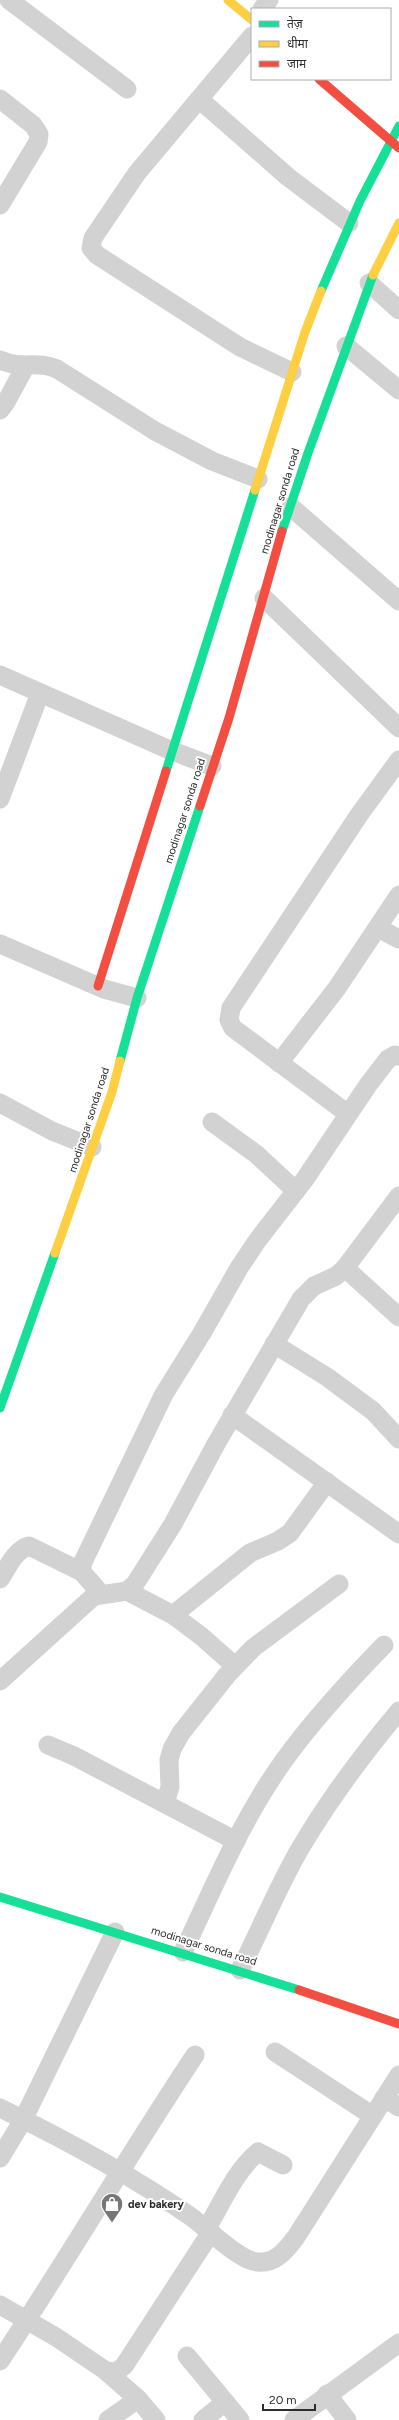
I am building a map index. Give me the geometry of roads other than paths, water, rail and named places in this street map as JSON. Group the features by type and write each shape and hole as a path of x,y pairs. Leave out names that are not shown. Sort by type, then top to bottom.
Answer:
{"street":[{"path":"9,0 127,89"},
{"path":"228,0 251,19"},
{"path":"263,8 270,0"},
{"path":"251,37 137,173 93,238 91,248 97,255 204,325 240,347 292,372"},
{"path":"320,80 398,148"},
{"path":"199,98 288,177 349,223"},
{"path":"0,99 33,125 39,134 38,142 0,205"},
{"path":"101,988 192,759 258,479 292,372 326,274 349,223 399,126"},
{"name":"modinagar sonda road","path":"0,1408 39,1293 69,1217 85,1145 112,1092 192,759 264,598 290,507 346,346 369,283 399,224"},
{"path":"369,283 399,310"},
{"path":"346,346 399,390"},
{"path":"0,360 12,365 25,367 47,365 56,369 155,431 212,461 258,479"},
{"path":"0,410 25,367"},
{"path":"290,507 399,601"},
{"path":"264,598 399,728"},
{"path":"0,675 192,759"},
{"path":"0,799 40,693"},
{"path":"348,1114 233,1028 229,1020 231,1008 359,814 399,760"},
{"path":"279,1063 337,988 399,895"},
{"path":"378,928 399,939"},
{"path":"0,944 101,988 134,998"},
{"path":"82,1572 82,1564 88,1547 164,1394 257,1241 296,1191 348,1114 388,1059 395,1055 399,1056"},
{"path":"0,1103 52,1131 85,1145"},
{"path":"212,1122 256,1154 296,1191"},
{"path":"0,1682 84,1603 94,1596 101,1594 126,1591 135,1584 173,1524 232,1415 301,1299 314,1286 336,1276 345,1268 399,1198"},
{"path":"345,1268 399,1317"},
{"path":"274,1344 327,1377 367,1407 399,1439"},
{"path":"232,1415 399,1534"},
{"path":"173,1616 250,1553 278,1541 290,1533 327,1482"},
{"path":"0,1579 17,1554 23,1548 30,1546 82,1572 101,1594"},
{"path":"165,1803 170,1787 169,1760 172,1749 181,1733 235,1666 253,1648 338,1584"},
{"path":"126,1591 173,1616 201,1636 235,1666"},
{"path":"183,1952 236,1841 284,1760 318,1718 384,1645"},
{"path":"240,1970 301,1848 336,1792 367,1749 399,1711"},
{"path":"48,1745 74,1756 236,1841"},
{"name":"modinagar sonda road","path":"2,1903 115,1932 183,1952 399,2024"},
{"path":"0,2158 23,2120 115,1932"},
{"path":"275,2052 373,2116"},
{"path":"0,2361 120,2170 195,2055"},
{"path":"0,2108 120,2170 209,2230 244,2258 257,2262 270,2261 282,2255 296,2237 373,2116 392,2103 399,2075"},
{"path":"106,2371 116,2372 124,2366 209,2230 239,2174 253,2156 258,2152 263,2152 283,2165"},
{"path":"0,2305 56,2337 106,2371 138,2399 156,2420"},
{"path":"294,2420 327,2394 399,2343"},
{"path":"187,2356 240,2420"},
{"path":"327,2394 347,2420"},
{"path":"108,2420 138,2399"},
{"path":"203,2420 225,2402"}],"place":[{"name":"dev bakery","path":"112,2224"}]}
